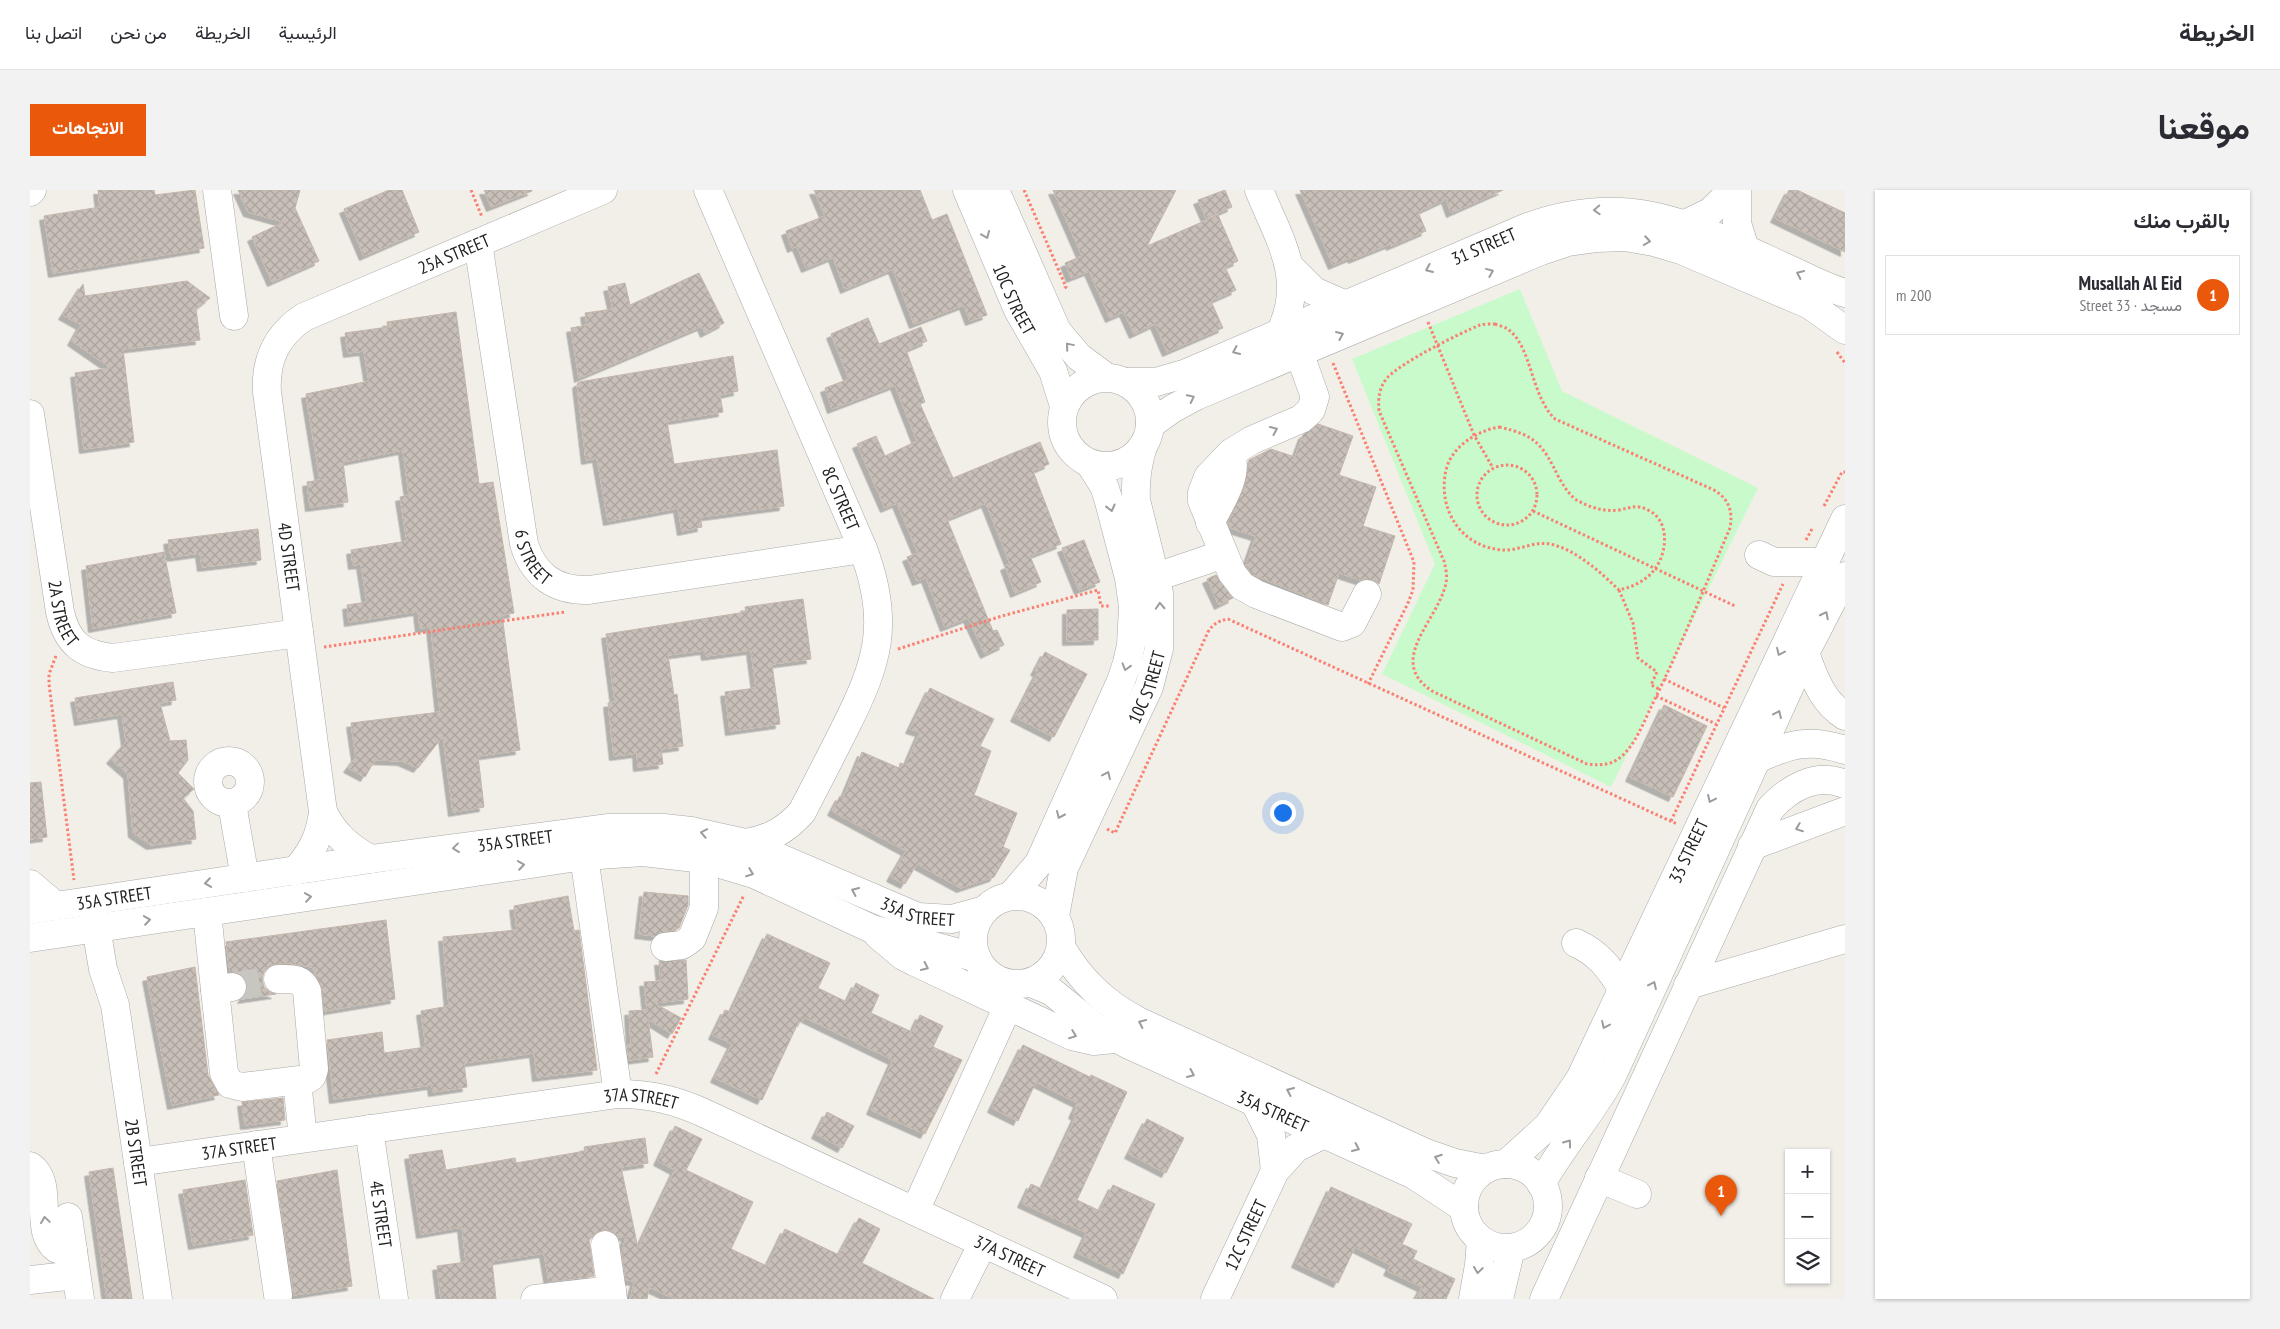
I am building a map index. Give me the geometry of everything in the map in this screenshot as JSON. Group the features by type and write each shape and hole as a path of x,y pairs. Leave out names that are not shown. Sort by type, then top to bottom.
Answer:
{"street":[{"path":"216,190 234,316"},
{"name":"25A STREET","path":"304,317 603,190"},
{"name":"8C STREET","path":"708,190 863,550 874,584 879,613 875,656 864,691 802,812 791,824 777,834 762,840 745,843"},
{"name":"10C STREET","path":"967,190 1018,310 1052,370 1064,406"},
{"name":"10C STREET","path":"995,190 1057,331 1078,357 1116,380"},
{"path":"1259,190 1290,267 1292,293 1288,313 1281,331"},
{"path":"1685,224 1710,212 1733,190"},
{"path":"1737,190 1737,223 1745,249"},
{"name":"31 STREET","path":"1116,380 1156,382 1170,379 1526,228 1569,213 1615,209 1639,211 1685,224 1845,293"},
{"name":"31 STREET","path":"1147,436 1184,402 1333,354 1426,317 1568,242 1625,237 1654,242 1681,250 1810,305 1840,340"},
{"name":"6 STREET","path":"485,240 524,544 536,570 547,580 560,587 574,590 590,590 863,550"},
{"path":"1290,267 1314,291 1346,305"},
{"name":"4D STREET","path":"295,871 312,850 318,838 323,812 266,377 268,362 282,336 304,317"},
{"path":"1303,363 1314,397 1314,404 1307,415 1252,440 1231,453 1213,470 1204,484 1202,501 1210,523 1237,580 1249,591 1337,626 1348,626 1352,623 1367,594"},
{"path":"1093,379 1116,380 1137,390 1145,400 1149,412 1147,436 1130,459 1114,466 1090,464 1071,451 1065,440 1061,423 1064,406 1071,394 1080,385 1093,379"},
{"name":"2A STREET","path":"30,414 60,612 64,627 72,640 84,650 98,656 113,658 300,642"},
{"name":"10C STREET","path":"1055,916 1064,868 1149,687 1155,668 1161,629 1161,609 1156,577 1136,500 1136,473 1147,436"},
{"name":"10C STREET","path":"1011,896 1038,863 1121,681 1131,645 1133,608 1129,578 1104,486 1090,464"},
{"name":"33 STREET","path":"1542,1184 1559,1154 1592,1110 1613,1074 1806,653 1834,569 1845,518"},
{"path":"1156,577 1224,554"},
{"path":"1773,566 1834,569"},
{"path":"1773,566 1801,608"},
{"name":"33 STREET","path":"1496,1166 1541,1133 1570,1095 1801,608 1834,569"},
{"path":"1806,653 1820,689 1829,702 1845,716"},
{"path":"1757,759 1793,745 1811,742 1845,750"},
{"path":"1544,1299 1770,809 1780,797 1808,782 1825,780 1845,784"},
{"path":"232,804 244,878"},
{"path":"1752,846 1845,811"},
{"name":"4D STREET","path":"323,812 329,824 347,845 371,859"},
{"name":"8C STREET","path":"802,812 802,842 812,871"},
{"name":"35A STREET","path":"73,903 371,859 609,828 664,828 691,831 745,843 918,918 952,919 984,910"},
{"name":"35A STREET","path":"30,938 584,856 643,852 704,859 754,874 872,929 976,958"},
{"path":"584,856 618,1094"},
{"path":"665,948 682,945 692,938 704,908 704,859"},
{"path":"30,884 73,903"},
{"path":"1011,896 1024,896 1046,906 1055,916 1062,936 1061,947 1051,969 1031,983 1009,984 999,981 982,967 976,958 973,938 975,928 984,910 1001,899 1011,896"},
{"name":"2B STREET","path":"73,903 104,926 105,977 115,1005 158,1299"},
{"path":"207,912 224,989 224,1073 230,1084 242,1086 297,1081 308,1079 312,1076 314,1069 307,991 304,985 295,978 278,979"},
{"path":"872,929 903,956 1072,1036 1094,1041 1116,1038"},
{"path":"1688,985 1845,938"},
{"name":"35A STREET","path":"1061,947 1081,978 1094,992 1132,1018 1426,1153 1455,1163 1496,1166"},
{"path":"1622,988 1608,968 1584,947 1616,952 1640,950"},
{"name":"35A STREET","path":"1031,983 1051,991 1094,1026 1116,1038 1414,1175 1464,1208"},
{"path":"915,1211 1008,1006"},
{"path":"297,1081 303,1138"},
{"name":"37A STREET","path":"138,1162 618,1094 646,1094 671,1099 689,1106 1103,1299"},
{"path":"1255,1103 1271,1135 1275,1171"},
{"name":"4E STREET","path":"369,1129 394,1299"},
{"name":"12C STREET","path":"1215,1299 1275,1171 1296,1148 1324,1134"},
{"path":"256,1145 278,1295"},
{"path":"30,1166 35,1170 40,1180 49,1242 57,1249 76,1275"},
{"path":"1496,1166 1526,1169 1542,1184 1548,1204 1544,1224 1530,1240 1511,1248 1490,1245 1480,1240 1469,1226 1464,1208 1467,1189 1478,1174 1496,1166"},
{"path":"1599,1178 1637,1194"},
{"path":"68,1217 76,1275"},
{"path":"1472,1299 1479,1265 1480,1240"},
{"path":"956,1299 983,1243"},
{"path":"535,1299 613,1294 606,1245"},
{"path":"1499,1299 1511,1248"},
{"path":"30,1280 76,1275"}],"path":[{"path":"471,190 485,240"},
{"path":"1426,317 1474,435 1493,468"},
{"path":"1495,324 1508,329 1518,339 1542,402 1554,419 1714,490 1723,496 1730,505 1732,517 1730,528 1702,591 1664,679 1633,742 1625,753 1614,762 1601,766 1587,764 1432,692 1422,684 1415,674 1412,662 1414,650 1442,597 1447,573 1378,410 1381,386 1388,376 1438,346 1482,325 1495,324"},
{"path":"1840,340 1845,363"},
{"path":"1303,363 1333,354 1414,562 1413,590 1368,684"},
{"path":"1619,590 1635,585 1655,569 1663,550 1664,531 1662,523 1650,510 1633,506 1618,510 1601,510 1576,499 1569,494 1542,446 1532,437 1519,431 1499,427 1474,435 1452,456 1444,480 1446,506 1457,528 1466,537 1490,548 1516,550 1540,543 1563,548 1597,571 1619,590 1633,623 1638,658 1657,672 1652,685 1659,689"},
{"path":"1501,465 1518,467 1532,478 1537,494 1533,511 1527,518 1512,525 1495,523 1487,519 1477,505 1477,488 1486,473 1493,468 1501,465"},
{"path":"1533,511 1735,606"},
{"path":"1671,821 1724,708 1773,566"},
{"path":"300,642 560,614 577,606 590,590"},
{"path":"875,656 1002,616 1098,590 1101,606 1133,608"},
{"path":"1087,820 1115,833 1212,625 1220,620 1228,619 1696,832"},
{"path":"72,640 57,655 52,664 49,684 73,903"},
{"path":"1664,679 1724,708"},
{"path":"1173,690 1181,692"},
{"path":"1656,696 1716,724"},
{"path":"646,1094 754,874"}],"green space":[{"path":"1520,289 1562,391 1758,488 1611,787 1382,674 1435,564 1352,359"}],"building":[{"path":"98,190 154,190 155,195 195,190 204,248 53,273 44,216 100,207"},
{"path":"238,190 300,190 295,208 319,261 272,282 252,237 284,222 248,212"},
{"path":"389,190 402,190 419,232 364,256 344,209"},
{"path":"484,190 532,190 532,191 491,207"},
{"path":"814,190 920,190 932,220 947,214 987,315 970,321 964,305 914,324 893,269 845,289 833,257 806,268 797,246 792,248 786,231 825,216"},
{"path":"1053,190 1176,190 1147,246 1218,215 1238,261 1225,267 1236,290 1211,301 1223,328 1167,352 1155,324 1134,334 1124,312 1110,318 1089,271 1071,278 1065,263 1082,256"},
{"path":"1225,190 1232,207 1206,218 1198,200"},
{"path":"1300,190 1503,190 1451,213 1446,199 1418,212 1426,231 1391,246 1390,244 1333,265"},
{"path":"1789,190 1797,190 1845,213 1845,252 1775,218"},
{"path":"699,273 724,323 705,333 702,326 579,378 571,328 587,325 585,313 613,309 608,287 625,283 630,305"},
{"path":"187,281 210,298 196,309 200,340 123,349 134,442 84,449 75,373 111,368 72,341 81,325 63,315 83,284 85,296"},
{"path":"456,312 479,484 493,482 514,613 502,615 520,750 478,756 484,807 453,812 443,736 418,768 402,761 375,760 365,777 348,768 356,757 351,723 440,712 431,627 420,628 418,611 349,622 347,605 367,602 361,564 353,565 351,550 407,541 400,497 409,495 403,450 343,462 348,502 310,507 307,482 320,480 306,394 369,381 364,351 348,353 345,333 388,327 387,322"},
{"path":"868,318 879,344 921,327 927,341 906,350 925,402 920,404 953,478 1040,442 1049,464 1033,471 1061,544 1030,556 1041,582 1015,593 1005,566 1010,564 986,503 947,519 993,631 997,630 1004,645 985,654 968,618 945,627 926,578 917,581 907,557 918,553 897,503 885,508 857,444 876,436 885,456 917,441 895,385 832,409 825,388 849,379 831,334"},
{"path":"733,356 738,391 720,395 723,412 667,421 674,464 777,450 784,506 700,517 702,527 682,531 678,508 608,521 597,458 586,460 577,384 579,382"},
{"path":"1318,424 1353,436 1339,475 1376,487 1363,526 1395,536 1379,584 1374,580 1360,580 1339,573 1328,605 1252,574 1246,565 1256,536 1230,528 1228,523 1245,485 1249,460 1271,449 1295,457 1303,435"},
{"path":"258,529 261,560 202,567 200,553 171,557 168,540"},
{"path":"1084,540 1100,582 1079,590 1062,548"},
{"path":"164,552 176,613 93,628 86,566"},
{"path":"1216,575 1233,598 1219,605 1207,579"},
{"path":"803,599 811,659 772,664 780,724 730,731 725,692 756,688 751,650 706,656 705,650 668,655 674,695 677,694 683,746 661,749 663,764 638,767 637,753 614,756 608,703 615,702 606,634 746,612 745,607"},
{"path":"1098,609 1098,640 1067,641 1067,610"},
{"path":"1045,652 1087,674 1054,737 1015,717 1038,672 1035,671"},
{"path":"173,682 176,700 160,703 170,741 186,740 188,760 178,773 194,789 183,798 193,811 196,839 151,845 133,833 128,774 111,759 126,742 122,714 79,721 75,698"},
{"path":"930,688 994,719 980,746 991,751 974,795 1017,813 1003,847 1010,850 994,877 961,888 917,864 905,884 891,877 906,851 832,811 840,796 843,798 862,752 899,768 900,763 906,765 920,732 910,729"},
{"path":"1664,705 1707,726 1673,797 1630,777"},
{"path":"41,782 47,837 30,839 30,783"},
{"path":"644,892 688,896 688,905 679,928 655,936 639,934"},
{"path":"568,896 574,931 579,930 597,1070 537,1077 534,1053 464,1063 467,1087 433,1092 432,1085 334,1099 327,1040 382,1032 384,1053 426,1047 421,1011 449,1006 443,937 517,930 514,906"},
{"path":"386,920 395,999 324,1011 322,989 312,967 287,963 270,965 264,972 262,979 264,987 276,994 242,999 246,993 247,984 244,977 238,973 230,972 226,942"},
{"path":"767,934 830,963 818,988 847,1002 856,983 879,995 871,1013 912,1032 920,1015 943,1026 933,1047 962,1060 925,1134 871,1110 893,1060 804,1017 802,1022 799,1021 762,1100 715,1078 732,1044 713,1035 725,1010 731,1012"},
{"path":"686,960 688,999 654,1003 681,1018 672,1034 648,1019 653,1057 629,1060 627,1045 631,1044 629,1011 647,1010 644,982 661,981 659,961"},
{"path":"195,967 208,1075 219,1095 172,1105 147,977"},
{"path":"1023,1045 1090,1077 1091,1075 1127,1092 1077,1200 1100,1211 1113,1185 1155,1204 1123,1274 1078,1253 1087,1233 1022,1203 1031,1184 1042,1189 1076,1116 1073,1114 1078,1103 1036,1082 1018,1121 992,1108"},
{"path":"283,1098 285,1120 245,1125 242,1102"},
{"path":"827,1112 854,1126 842,1148 816,1134"},
{"path":"1147,1119 1184,1138 1166,1173 1129,1154"},
{"path":"675,1126 702,1139 686,1170 753,1202 731,1249 767,1266 785,1229 839,1255 859,1218 880,1229 862,1263 934,1299 675,1299 649,1287 647,1299 630,1299 635,1281 626,1280 622,1254 626,1236 618,1237 611,1231 603,1230 596,1233 589,1240 594,1276 549,1282 544,1253 492,1261 496,1299 441,1299 437,1266 466,1262 462,1227 421,1234 409,1155 442,1150 446,1170 515,1158 516,1163 585,1151 584,1147 645,1138 648,1163 621,1167 638,1248 675,1170 658,1161"},
{"path":"113,1168 132,1299 107,1299 89,1172"},
{"path":"337,1170 352,1286 294,1295 277,1181"},
{"path":"245,1180 253,1235 193,1245 183,1190"},
{"path":"1331,1187 1412,1224 1402,1244 1417,1251 1413,1259 1455,1279 1446,1299 1416,1299 1422,1287 1388,1271 1391,1265 1355,1247 1338,1283 1296,1263"}],"tunnel":[{"path":"232,987 278,979"}],"place":[{"name":"Musallah Al Eid","path":"1721,1216"}]}
